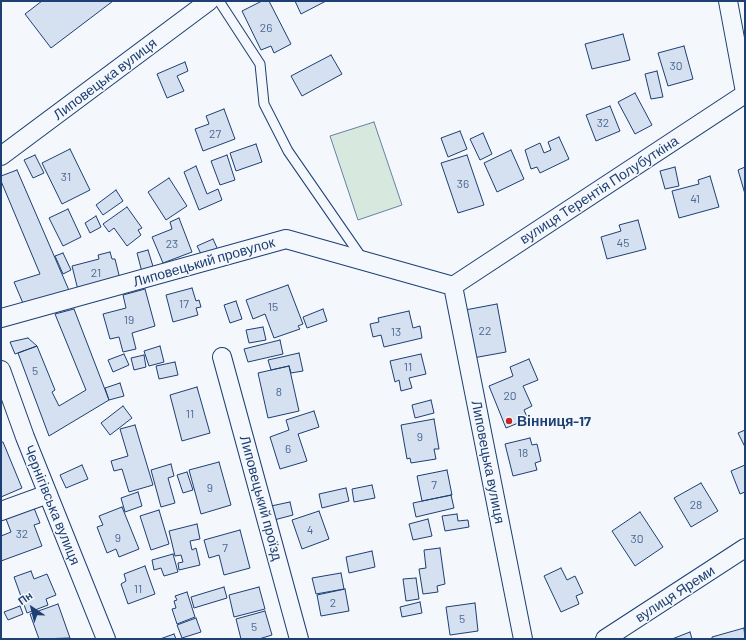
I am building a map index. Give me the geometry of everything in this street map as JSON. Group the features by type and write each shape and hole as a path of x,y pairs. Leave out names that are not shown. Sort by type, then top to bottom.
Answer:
{"street":[{"name":"Липовецька вулиця","path":"1,156 209,1"},
{"path":"728,1 745,93"},
{"name":"вулиця Терентія Полубуткіна","path":"453,286 745,93"},
{"name":"Липовецький провулок","path":"1,318 286,239 453,286"},
{"name":"Липовецька вулиця","path":"453,286 523,639"},
{"name":"Липовецький проїзд","path":"222,357 299,639"},
{"name":"Чернігівська вулиця","path":"1,370 25,437 106,639"},
{"path":"1,511 48,494"},
{"name":"вулиця Яреми","path":"605,639 745,548"}],"lane":[{"path":"219,1 260,64 264,104 288,151 364,261"}],"shaded area":[{"path":"374,122 402,205 358,220 330,136"}],"building":[{"path":"42,1 113,1 51,48 25,14"},
{"path":"262,1 269,1 291,44 274,53 271,46 261,50 242,11"},
{"path":"295,1 326,1 301,14"},
{"path":"623,34 630,60 592,69 585,44"},
{"path":"684,46 693,79 668,86 658,53"},
{"path":"331,55 342,74 302,96 291,76"},
{"path":"185,62 188,71 177,76 184,91 167,98 157,74"},
{"path":"657,71 663,97 651,99 645,74"},
{"path":"635,93 652,125 635,134 618,102"},
{"path":"610,106 620,131 596,141 586,115"},
{"path":"224,109 235,139 203,151 195,129 209,124 206,116"},
{"path":"460,131 467,149 448,157 441,138"},
{"path":"483,133 492,154 480,160 470,139"},
{"path":"559,137 569,159 540,173 537,167 531,169 525,150 540,143 544,153 551,150 548,142"},
{"path":"256,144 262,162 236,171 230,153"},
{"path":"70,149 90,190 62,204 42,163"},
{"path":"511,150 524,179 497,192 484,163"},
{"path":"35,155 44,173 33,178 24,160"},
{"path":"227,155 235,180 220,185 211,161"},
{"path":"467,155 484,205 458,213 441,163"},
{"path":"196,166 207,194 218,189 222,200 199,210 184,172"},
{"path":"675,167 679,186 665,189 660,171"},
{"path":"745,167 745,194 738,170"},
{"path":"17,170 71,295 25,308 14,282 40,274 1,181 1,176"},
{"path":"710,176 719,207 679,218 672,191 699,184 698,180"},
{"path":"169,178 187,206 166,220 148,192"},
{"path":"116,190 123,201 103,215 96,205"},
{"path":"127,207 142,228 138,230 141,235 127,246 114,228 109,232 103,224"},
{"path":"68,209 81,237 63,246 49,218"},
{"path":"96,216 101,227 90,233 85,223"},
{"path":"179,218 192,252 163,263 152,237 172,229 170,222"},
{"path":"638,220 646,249 607,259 601,237 621,231 619,225"},
{"path":"213,239 218,250 203,258 197,246"},
{"path":"148,250 155,273 143,276 137,253"},
{"path":"110,252 112,259 115,259 120,279 78,290 72,266 99,259 98,255"},
{"path":"63,253 71,270 63,274 55,256"},
{"path":"288,285 303,324 298,326 300,329 274,338 265,314 253,319 246,300"},
{"path":"192,288 196,301 199,300 201,307 196,308 198,315 173,322 166,295"},
{"path":"145,289 155,326 132,333 136,349 123,352 119,337 110,339 103,314 126,308 123,295"},
{"path":"236,301 242,319 230,323 224,305"},
{"path":"497,304 506,352 473,358 465,310"},
{"path":"74,309 109,400 49,436 18,353 37,346 55,390 52,392 59,406 86,390 55,314"},
{"path":"323,309 327,321 307,328 303,317"},
{"path":"409,311 413,328 420,326 422,338 384,347 381,335 373,337 370,324 379,322 378,318"},
{"path":"263,327 266,340 249,343 246,330"},
{"path":"28,338 37,346 15,354 10,342"},
{"path":"280,340 283,354 248,362 244,349"},
{"path":"160,346 164,362 149,366 144,351"},
{"path":"299,353 303,371 291,373 289,366 271,370 268,360"},
{"path":"124,354 129,365 113,372 108,360"},
{"path":"421,354 426,374 409,378 412,388 401,391 399,380 395,382 390,361"},
{"path":"144,355 146,367 134,370 131,358"},
{"path":"529,359 538,380 523,386 532,406 524,410 528,419 506,428 489,386 513,376 510,367"},
{"path":"175,362 178,375 159,379 156,366"},
{"path":"289,366 299,411 268,418 258,373"},
{"path":"120,383 124,396 109,400 105,388"},
{"path":"197,387 210,433 182,441 170,395"},
{"path":"431,400 434,413 415,418 412,405"},
{"path":"123,406 132,418 110,435 101,423"},
{"path":"314,411 319,427 298,434 307,461 280,469 270,437 289,430 286,420"},
{"path":"434,419 439,449 434,449 436,459 411,463 410,458 407,459 401,425"},
{"path":"135,425 153,485 129,492 122,469 114,471 111,461 128,456 120,429"},
{"path":"745,430 745,447 738,433"},
{"path":"530,438 532,445 537,444 541,461 535,463 537,470 513,476 505,444"},
{"path":"1,442 3,442 22,488 1,497"},
{"path":"219,462 231,505 201,514 189,470"},
{"path":"171,464 174,476 168,478 175,503 161,507 151,470"},
{"path":"82,465 88,479 66,488 60,475"},
{"path":"745,465 745,492 740,494 731,471"},
{"path":"447,470 452,495 422,501 417,476"},
{"path":"187,472 193,490 183,493 177,475"},
{"path":"701,483 718,511 691,527 674,498"},
{"path":"372,485 375,498 354,502 352,489"},
{"path":"346,488 349,501 322,508 319,494"},
{"path":"138,492 142,506 125,512 121,498"},
{"path":"451,495 454,508 416,517 413,503"},
{"path":"290,502 293,515 274,520 271,506"},
{"path":"122,507 139,549 119,557 116,549 107,553 97,527 103,525 99,516"},
{"path":"34,508 40,523 34,525 42,546 1,561 1,536 11,532 6,519"},
{"path":"159,510 169,544 151,550 140,516"},
{"path":"319,511 329,539 302,549 292,520"},
{"path":"640,512 663,547 635,566 612,531"},
{"path":"457,514 458,521 468,520 469,527 445,531 442,516"},
{"path":"428,519 432,536 413,540 409,524"},
{"path":"197,524 200,539 190,541 192,550 196,548 200,565 179,570 178,563 183,562 181,555 175,556 169,531"},
{"path":"240,530 250,568 224,575 219,555 209,558 204,540"},
{"path":"440,548 445,584 437,586 438,592 423,594 419,569 426,568 424,550"},
{"path":"372,551 375,567 349,573 346,557"},
{"path":"173,554 178,572 164,576 161,568 154,570 152,560"},
{"path":"145,566 155,594 128,604 121,584 126,581 124,574"},
{"path":"561,568 567,580 575,576 583,593 576,596 579,604 561,612 544,576"},
{"path":"31,571 34,579 47,574 56,595 46,599 48,605 27,613 14,577"},
{"path":"341,573 344,589 316,594 312,578"},
{"path":"416,578 419,599 406,601 403,579"},
{"path":"224,587 227,598 194,608 191,597"},
{"path":"259,587 265,609 234,617 229,595"},
{"path":"345,589 349,611 321,616 317,595"},
{"path":"187,592 195,617 177,624 172,609 176,608 174,601 177,600 175,596"},
{"path":"420,602 422,613 402,617 400,607"},
{"path":"475,603 478,631 450,635 446,607"},
{"path":"58,604 70,638 39,639 30,614"},
{"path":"20,606 23,614 8,620 4,612"},
{"path":"265,611 272,635 259,639 241,639 236,619"},
{"path":"196,618 201,632 182,638 177,625"},
{"path":"744,628 745,639 712,639 712,637"},
{"path":"690,632 692,639 672,639"},
{"path":"174,634 176,639 160,639"}],"place":[{"name":"Вінниця-17","path":"509,421"}]}
